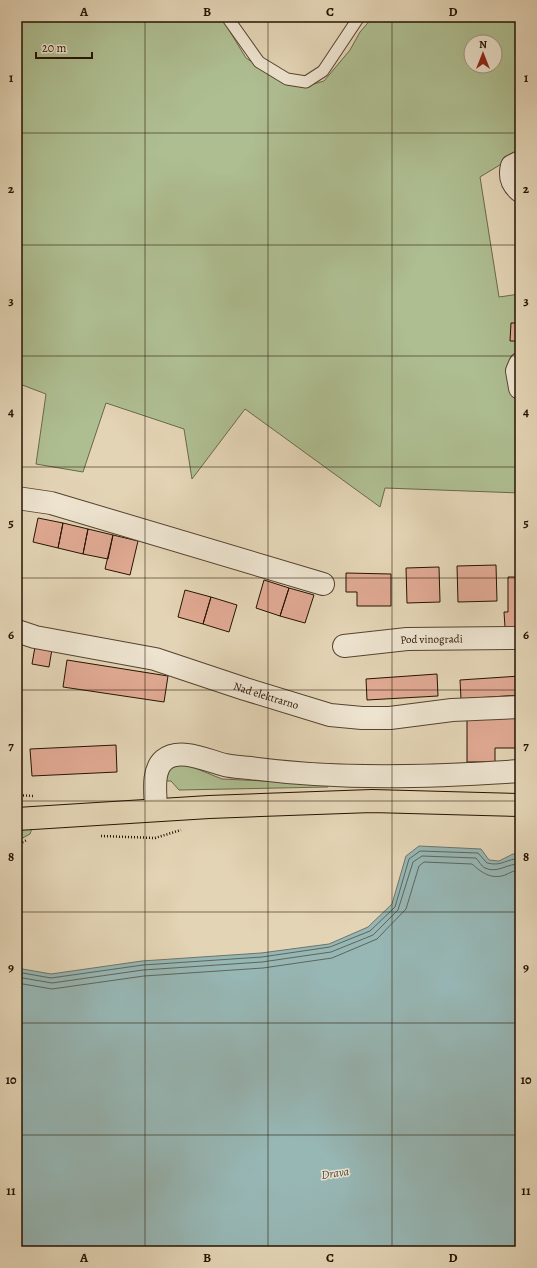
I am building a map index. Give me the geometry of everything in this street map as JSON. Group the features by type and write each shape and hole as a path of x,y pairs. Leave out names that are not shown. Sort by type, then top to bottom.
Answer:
{"main road":[{"path":"17,819 156,810 372,801 520,805"}],"street":[{"path":"520,162 512,166 510,175 514,186 520,192"},
{"path":"520,364 517,371 520,388"},
{"path":"17,498 51,503 323,584"},
{"name":"Nad elektrarno","path":"17,631 35,638 154,659 330,715 362,718 390,718 452,710 520,708"},
{"name":"Pod vinogradi","path":"344,646 407,639 520,638"},
{"path":"156,810 156,773 163,760 176,756 193,756 226,766 281,772 360,776 438,776 520,771"}],"lane":[{"path":"227,17 259,62 287,79 306,82 323,71 359,17"}],"green space":[{"path":"17,17 221,17 246,58 288,85 307,86 324,81 350,50 360,32 373,17 520,17 520,173 508,160 480,177 499,297 520,294 520,493 385,488 380,507 245,409 192,479 184,429 106,403 83,472 36,464 46,394 17,383"},
{"path":"179,764 190,766 222,779 328,784 328,787 179,790 171,781 166,781 170,770"},
{"path":"32,828 30,834 17,841 17,830"}],"water":[{"name":"Drava","path":"419,846 481,849 489,860 499,861 513,854 520,855 520,1251 17,1251 17,968 51,974 142,961 261,953 329,944 368,927 392,904 406,856"}],"building":[{"path":"511,323 520,323 520,341 510,341"},
{"path":"38,518 63,523 58,548 33,542"},
{"path":"63,523 88,529 83,554 58,548"},
{"path":"88,529 113,535 108,559 83,554"},
{"path":"113,535 138,541 130,575 105,569"},
{"path":"496,565 497,601 458,602 457,566"},
{"path":"439,567 440,602 407,603 406,568"},
{"path":"346,573 391,574 391,606 357,606 357,592 346,592"},
{"path":"508,577 520,577 520,627 505,627 504,612 508,612"},
{"path":"264,580 289,588 280,616 256,608"},
{"path":"289,588 314,595 305,623 280,616"},
{"path":"185,590 211,597 203,624 178,617"},
{"path":"211,597 237,605 229,632 203,624"},
{"path":"35,647 52,649 49,667 32,664"},
{"path":"67,660 168,676 164,702 63,687"},
{"path":"437,674 438,696 367,700 366,679"},
{"path":"520,676 520,695 461,699 460,680"},
{"path":"467,716 520,716 520,748 495,748 495,762 467,762"},
{"path":"116,745 117,772 32,776 30,749"}]}
